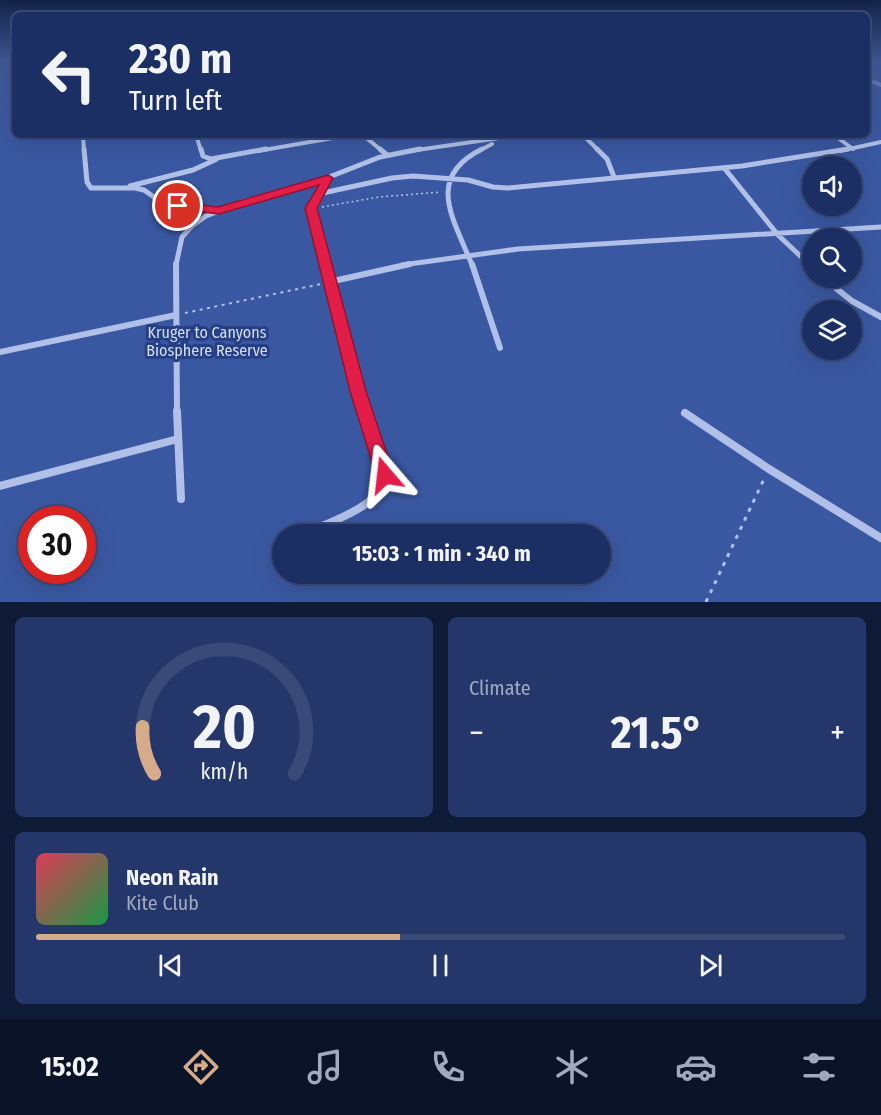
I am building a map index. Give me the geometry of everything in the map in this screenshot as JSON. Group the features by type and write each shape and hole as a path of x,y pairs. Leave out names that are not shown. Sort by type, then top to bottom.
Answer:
{"street":[{"path":"83,138 88,186 95,189 144,190 155,198 170,204 219,210"},
{"path":"197,138 203,156 217,159"},
{"path":"297,138 300,142"},
{"path":"123,188 193,170 217,159 329,138"},
{"path":"367,138 387,155"},
{"path":"181,499 175,357 178,257 181,237 201,219 219,210 292,190 387,155 508,138"},
{"path":"586,138 607,159 614,177"},
{"path":"838,138 853,149"},
{"path":"496,141 463,160 448,178 447,191 500,348"},
{"path":"318,194 404,176 468,180 493,187 507,188 725,169 809,158 881,142"},
{"path":"725,169 778,235 802,258"},
{"path":"324,524 369,502 384,484 385,475 358,391 311,208 328,178"},
{"path":"329,282 407,264 467,254 881,227"},
{"path":"836,288 852,301 881,317"},
{"path":"0,352 176,315"},
{"path":"685,413 769,469 881,538"},
{"path":"0,486 178,439"}],"path":[{"path":"311,208 379,197 447,191"},
{"path":"176,315 329,282"},
{"path":"706,602 769,469"}],"green space":[{"name":"Kruger to Canyons Biosphere Reserve","path":"0,89 12,89 12,138 870,138 870,89 881,89 881,602 0,602"}],"route":[{"path":"178,206 219,210 328,178 311,208 358,391 385,475"}]}
